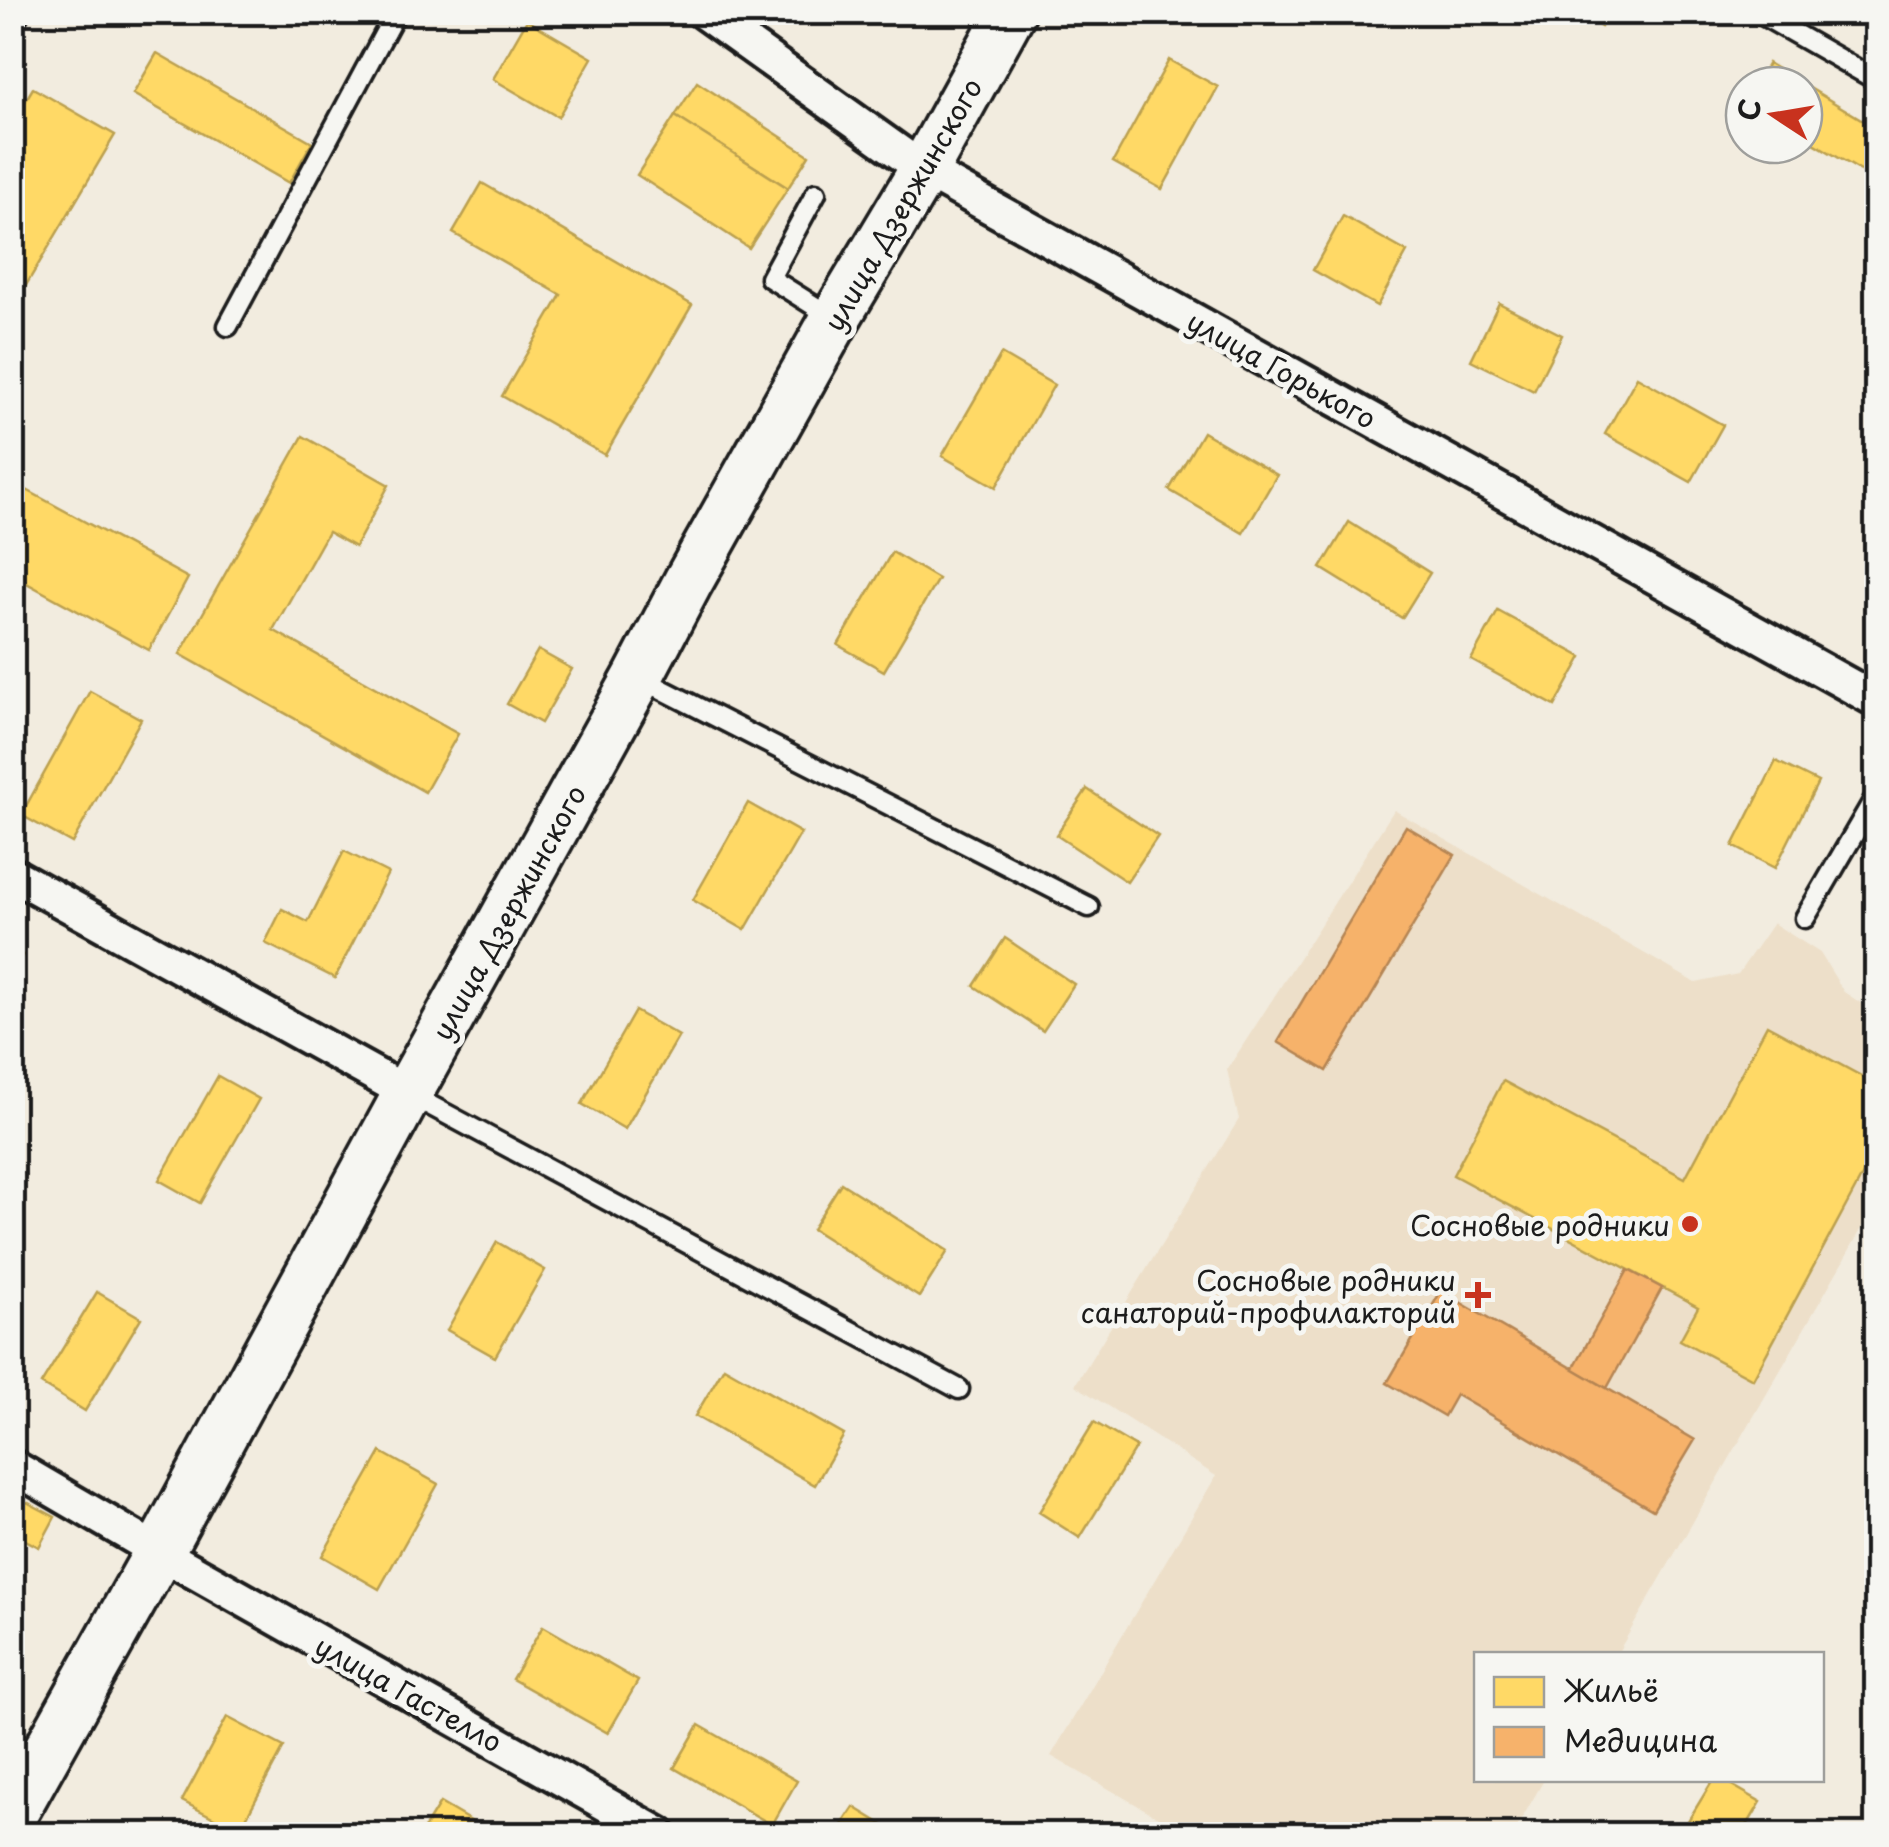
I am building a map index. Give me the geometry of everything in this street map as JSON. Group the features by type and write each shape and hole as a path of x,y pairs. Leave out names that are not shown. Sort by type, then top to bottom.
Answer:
{"street":[{"name":"улица Горького","path":"703,12 924,170 1876,700"},
{"name":"улица Дзержинского","path":"12,1815 160,1552 688,582 1011,12"},
{"path":"12,874 408,1093"},
{"name":"улица Гастелло","path":"12,1466 660,1834"}],"lane":[{"path":"12,26 20,12"},
{"path":"228,326 396,12"},
{"path":"1757,12 1876,80"},
{"path":"816,193 770,278 835,319"},
{"path":"638,677 1090,907"},
{"path":"1805,918 1876,796"},
{"path":"408,1093 959,1388"}],"shaded area":[{"name":"Сосновые родники санаторий-профилакторий","path":"1394,810 1696,983 1738,974 1773,923 1820,953 1844,992 1876,1013 1876,1204 1618,1652 1474,1652 1474,1782 1543,1782 1513,1834 1188,1834 1051,1756 1216,1476 1075,1385 1239,1119 1227,1070"}],"building: Жильё":[{"path":"1577,12 1609,12 1601,27"},
{"path":"527,20 592,58 558,117 493,79"},
{"path":"157,53 312,142 289,183 133,94"},
{"path":"1169,60 1218,87 1162,189 1113,162"},
{"path":"697,82 809,155 788,188 675,116"},
{"path":"33,88 115,135 12,309 12,123"},
{"path":"1824,97 1876,128 1876,180 1824,149"},
{"path":"675,116 788,188 749,248 637,175"},
{"path":"482,183 692,305 605,455 502,396 561,295 453,233"},
{"path":"1343,216 1407,252 1377,306 1313,270"},
{"path":"1499,303 1562,335 1534,391 1471,360"},
{"path":"1001,354 1054,385 996,487 942,456"},
{"path":"1637,377 1723,425 1691,482 1605,434"},
{"path":"1203,432 1277,475 1243,533 1169,490"},
{"path":"303,436 389,485 355,547 328,532 273,630 458,734 425,792 180,654"},
{"path":"12,482 188,578 149,650 12,575"},
{"path":"1349,522 1430,573 1402,618 1321,568"},
{"path":"892,552 938,579 884,671 838,645"},
{"path":"1498,611 1582,657 1555,706 1471,660"},
{"path":"538,650 572,669 541,723 507,704"},
{"path":"90,691 141,719 72,843 21,815"},
{"path":"1776,761 1818,782 1775,868 1733,846"},
{"path":"1087,789 1158,836 1127,882 1056,835"},
{"path":"748,803 801,833 745,930 693,900"},
{"path":"344,851 388,873 335,978 265,943 282,909 308,922"},
{"path":"1005,938 1074,984 1043,1031 974,986"},
{"path":"12,948 23,955 12,973"},
{"path":"635,1011 679,1036 625,1129 582,1104"},
{"name":"Сосновые родники","path":"1767,1025 1876,1084 1876,1150 1753,1379 1680,1340 1698,1307 1453,1175 1503,1081 1685,1178"},
{"path":"218,1076 259,1099 200,1203 159,1180"},
{"path":"841,1183 948,1251 919,1297 812,1229"},
{"path":"497,1242 545,1270 495,1357 447,1330"},
{"path":"97,1292 141,1318 85,1411 41,1384"},
{"path":"724,1367 844,1435 815,1485 695,1416"},
{"path":"1094,1422 1136,1447 1080,1538 1039,1512"},
{"path":"381,1452 438,1484 379,1589 322,1556"},
{"path":"21,1499 55,1517 39,1547 12,1533 12,1515"},
{"path":"543,1626 638,1681 608,1733 512,1679"},
{"path":"227,1717 284,1747 239,1831 182,1801"},
{"path":"699,1725 797,1781 772,1825 674,1768"},
{"path":"1712,1782 1726,1782 1761,1802 1742,1834 1680,1834"},
{"path":"440,1803 493,1834 421,1834"},
{"path":"854,1807 898,1834 836,1834"}],"building: Медицина":[{"path":"1406,826 1455,855 1327,1071 1278,1042"},
{"path":"1628,1270 1662,1288 1607,1388 1573,1369"},
{"path":"1441,1291 1695,1440 1653,1510 1456,1395 1444,1416 1387,1383"}],"place":[{"name":"Сосновые родники","path":"1690,1224"},
{"name":"Сосновые родники санаторий-профилакторий","path":"1478,1295"}]}
